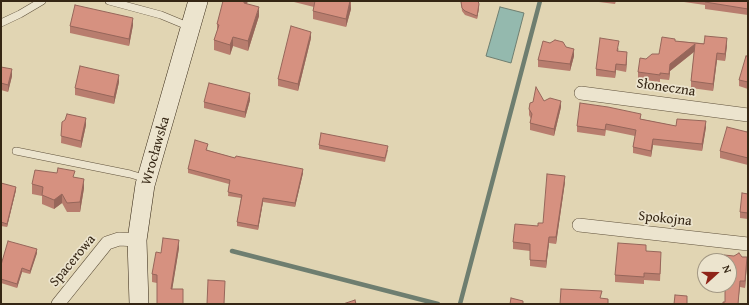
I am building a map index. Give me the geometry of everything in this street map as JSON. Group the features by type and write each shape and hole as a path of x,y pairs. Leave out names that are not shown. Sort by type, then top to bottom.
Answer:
{"street":[{"name":"Wrocławska","path":"139,304 137,240 139,218 147,179 198,1"},
{"name":"Słoneczna","path":"581,93 748,115"},
{"name":"Spokojna","path":"579,225 748,244"},
{"name":"Spacerowa","path":"58,304 107,243 119,239 137,240"}],"lane":[{"path":"1,23 42,1"},
{"path":"109,1 162,14 190,28"},
{"path":"16,151 130,174 147,179"}],"water":[{"path":"500,7 524,13 511,63 486,56"}],"building":[{"path":"223,1 244,1 244,3 259,7 248,41 233,37 230,45 214,40 219,25 217,24"},
{"path":"315,1 350,1 346,19 313,11"},
{"path":"462,1 478,1 477,16 465,11 462,8"},
{"path":"748,1 748,9 705,2"},
{"path":"75,5 133,18 129,39 70,26"},
{"path":"291,26 311,32 298,84 278,79"},
{"path":"705,36 727,38 725,54 717,53 713,84 691,81 695,44 670,64 669,74 660,73 660,75 638,72 640,58 646,59 652,54 659,54 662,37 675,39 675,41 704,44"},
{"path":"600,38 619,41 617,51 627,52 626,65 616,64 615,72 596,69"},
{"path":"555,40 563,42 566,47 574,49 570,64 538,60 543,41 550,43"},
{"path":"746,56 748,56 748,82 739,80"},
{"path":"80,66 119,75 114,97 75,88"},
{"path":"1,67 12,69 8,85 1,83"},
{"path":"209,83 250,93 245,112 204,102"},
{"path":"536,87 544,101 550,98 561,101 554,129 530,123 532,114 529,109 530,103 533,102"},
{"path":"580,103 641,114 640,119 676,126 677,119 706,121 702,144 653,139 651,151 633,147 636,130 606,124 605,130 577,126"},
{"path":"67,114 86,118 81,141 61,136 62,122 65,120"},
{"path":"727,127 747,132 748,129 748,158 720,151"},
{"path":"321,133 388,146 385,158 319,145"},
{"path":"195,140 208,144 206,150 235,158 236,156 303,169 295,203 263,198 258,226 237,222 242,195 228,192 230,180 188,169"},
{"path":"58,168 75,171 73,177 84,179 80,202 67,203 62,194 54,200 42,195 43,187 32,184 35,170 57,173"},
{"path":"547,174 565,176 556,237 549,237 546,261 530,260 530,244 513,242 515,224 538,226 538,223 543,223"},
{"path":"1,183 16,187 7,224 1,222"},
{"path":"742,193 748,194 748,213 740,212"},
{"path":"163,238 179,240 171,289 183,289 183,304 157,304 157,275 152,274 156,252 161,253"},
{"path":"8,241 37,249 30,271 22,268 17,284 1,279 1,265"},
{"path":"618,243 646,245 646,251 661,252 660,274 644,273 644,277 615,275"},
{"path":"739,253 742,257 747,257 745,281 740,281 738,304 723,304 723,302 725,302 725,293 737,293 737,254"},
{"path":"208,280 225,281 224,304 207,304"},
{"path":"561,289 602,291 600,298 608,299 608,304 560,304"},
{"path":"675,295 687,296 687,304 674,304"},
{"path":"511,298 523,301 523,304 510,304"},
{"path":"355,300 356,304 343,304"}],"waterway":[{"path":"460,304 540,1"},
{"path":"232,251 438,304"}]}
